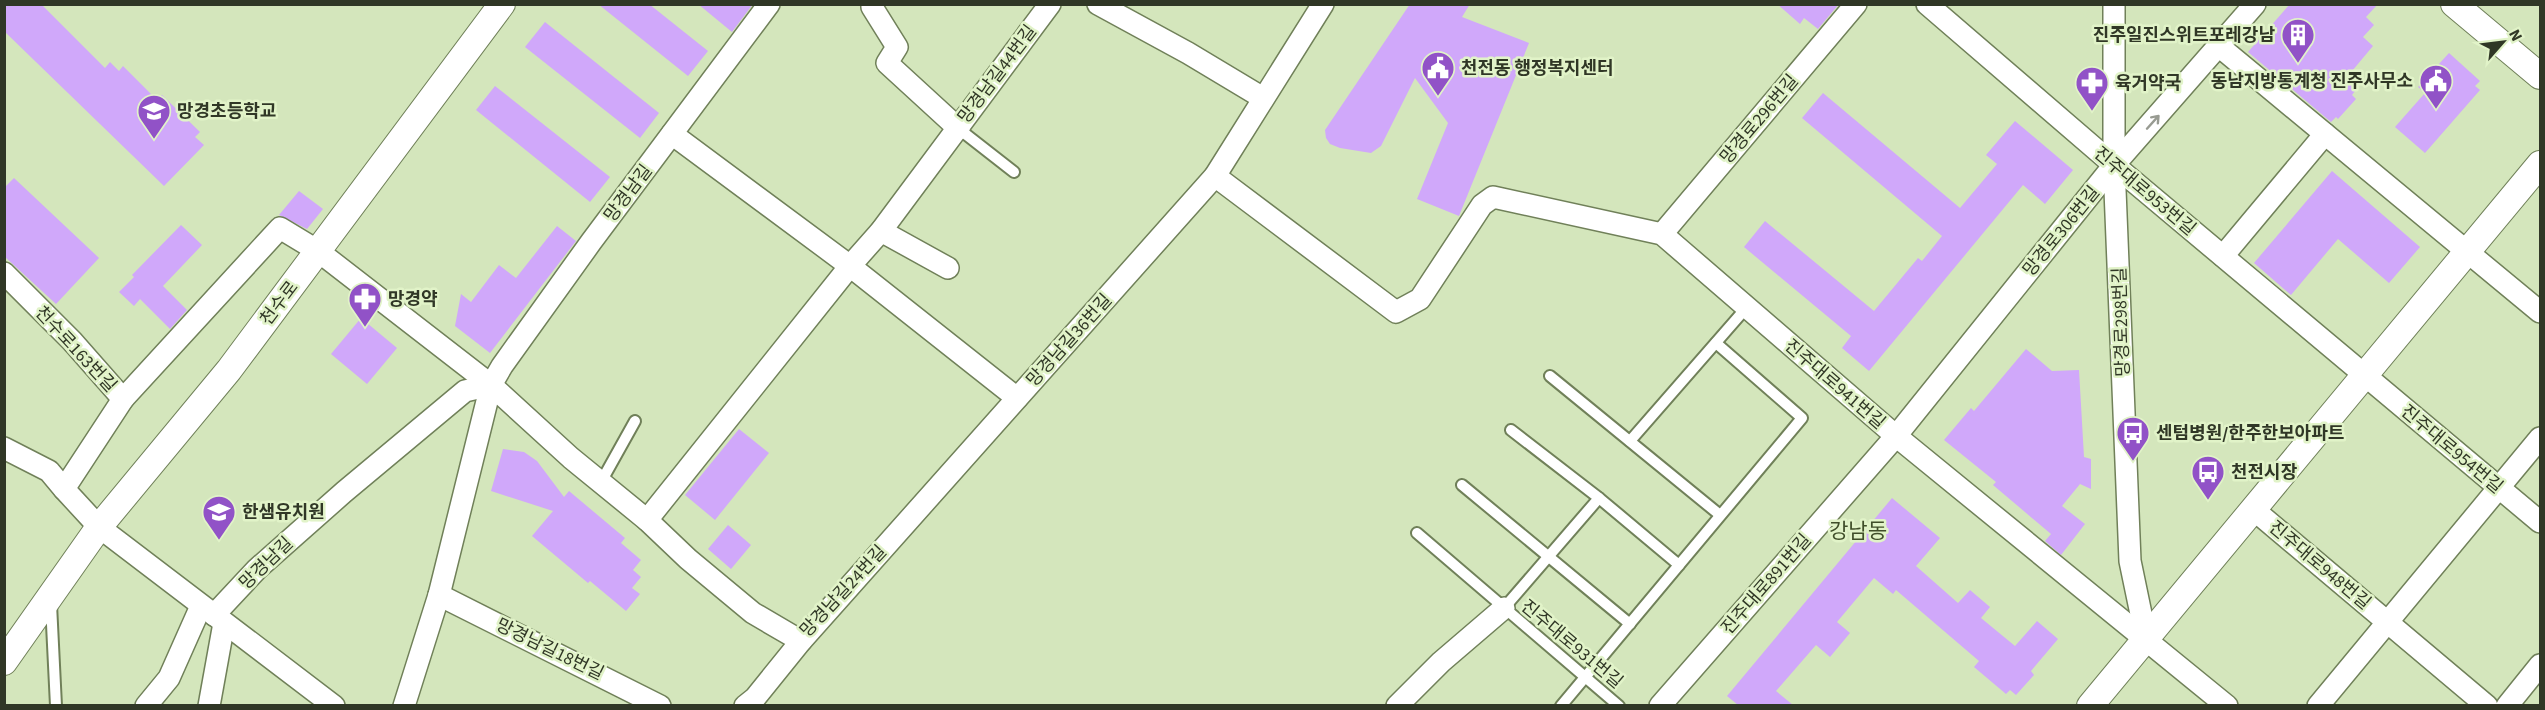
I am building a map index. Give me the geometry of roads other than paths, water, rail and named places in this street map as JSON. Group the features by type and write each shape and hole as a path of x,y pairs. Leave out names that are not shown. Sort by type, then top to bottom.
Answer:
{"street":[{"name":"천수로","path":"4,662 99,526 229,370 502,4"},
{"name":"망경남길","path":"404,705 439,595 491,385 502,366 591,242 769,4"},
{"name":"망경남길44번길","path":"873,4 872,7 897,47 886,63 959,129 1050,4"},
{"path":"1098,4 1188,53 1263,98 1323,4"},
{"name":"망경로296번길","path":"1662,234 1856,4"},
{"name":"진주대로953번길","path":"1927,4 2364,375"},
{"name":"망경로298번길","path":"2114,4 2114,165 2130,561 2146,638"},
{"name":"망경로306번길","path":"1896,436 2114,165 2256,4"},
{"path":"2454,4 2541,76"},
{"path":"2220,46 2541,312"},
{"name":"망경남길36번길","path":"672,134 850,266 1017,398 1215,176 1263,98"},
{"path":"647,520 850,266 881,231 959,129"},
{"path":"2223,256 2325,134"},
{"path":"2090,705 2541,164"},
{"name":"진주대로941번길","path":"1215,176 1396,312 1420,299 1482,205 1493,197 1662,234 1896,436 2227,705"},
{"path":"123,399 280,228 318,251 491,385"},
{"path":"881,231 948,267"},
{"name":"천수로163번길","path":"4,273 72,341 123,399 64,489"},
{"name":"진주대로954번길","path":"2364,375 2541,522"},
{"name":"망경남길","path":"146,705 169,678 213,615 257,569 344,492 465,391 491,385"},
{"name":"망경남길24번길","path":"491,385 571,458 647,520 688,559 753,613 801,641 1017,398"},
{"name":"진주대로891번길","path":"1660,705 1896,436"},
{"name":"진주대로948번길","path":"2387,622 2541,438"},
{"path":"4,448 49,471 99,526 334,705"},
{"name":"진주대로948번길","path":"2253,509 2487,705"},
{"name":"망경남길18번길","path":"439,595 660,705"},
{"path":"1397,705 1441,662 1504,608"},
{"path":"209,705 213,615"},
{"path":"2318,705 2387,622"},
{"path":"745,705 755,698 801,641"},
{"path":"2507,705 2541,665"}],"lane":[{"path":"959,129 1014,172"},
{"path":"1630,441 1747,307"},
{"path":"1561,705 1802,418 1716,343"},
{"path":"1550,376 1720,516"},
{"path":"601,482 635,421"},
{"path":"1511,430 1599,498 1679,565"},
{"path":"1462,485 1630,624"},
{"name":"진주대로931번길","path":"1504,608 1599,498"},
{"name":"진주대로931번길","path":"1418,533 1619,705"},
{"path":"50,598 56,705"}],"place":[{"name":"진주일진스위트포레강남","path":"2298,64"},
{"name":"천전동 행정복지센터","path":"1438,97"},
{"name":"동남지방통계청 진주사무소","path":"2436,110"},
{"name":"육거약국","path":"2092,112"},
{"name":"망경초등학교","path":"154,140"},
{"name":"망경약","path":"365,328"},
{"name":"센텀병원/한주한보아파트","path":"2133,462"},
{"name":"천전시장","path":"2208,501"},
{"name":"한샘유치원","path":"219,541"}],"district":[{"name":"강남동","path":"1858,531"}]}
